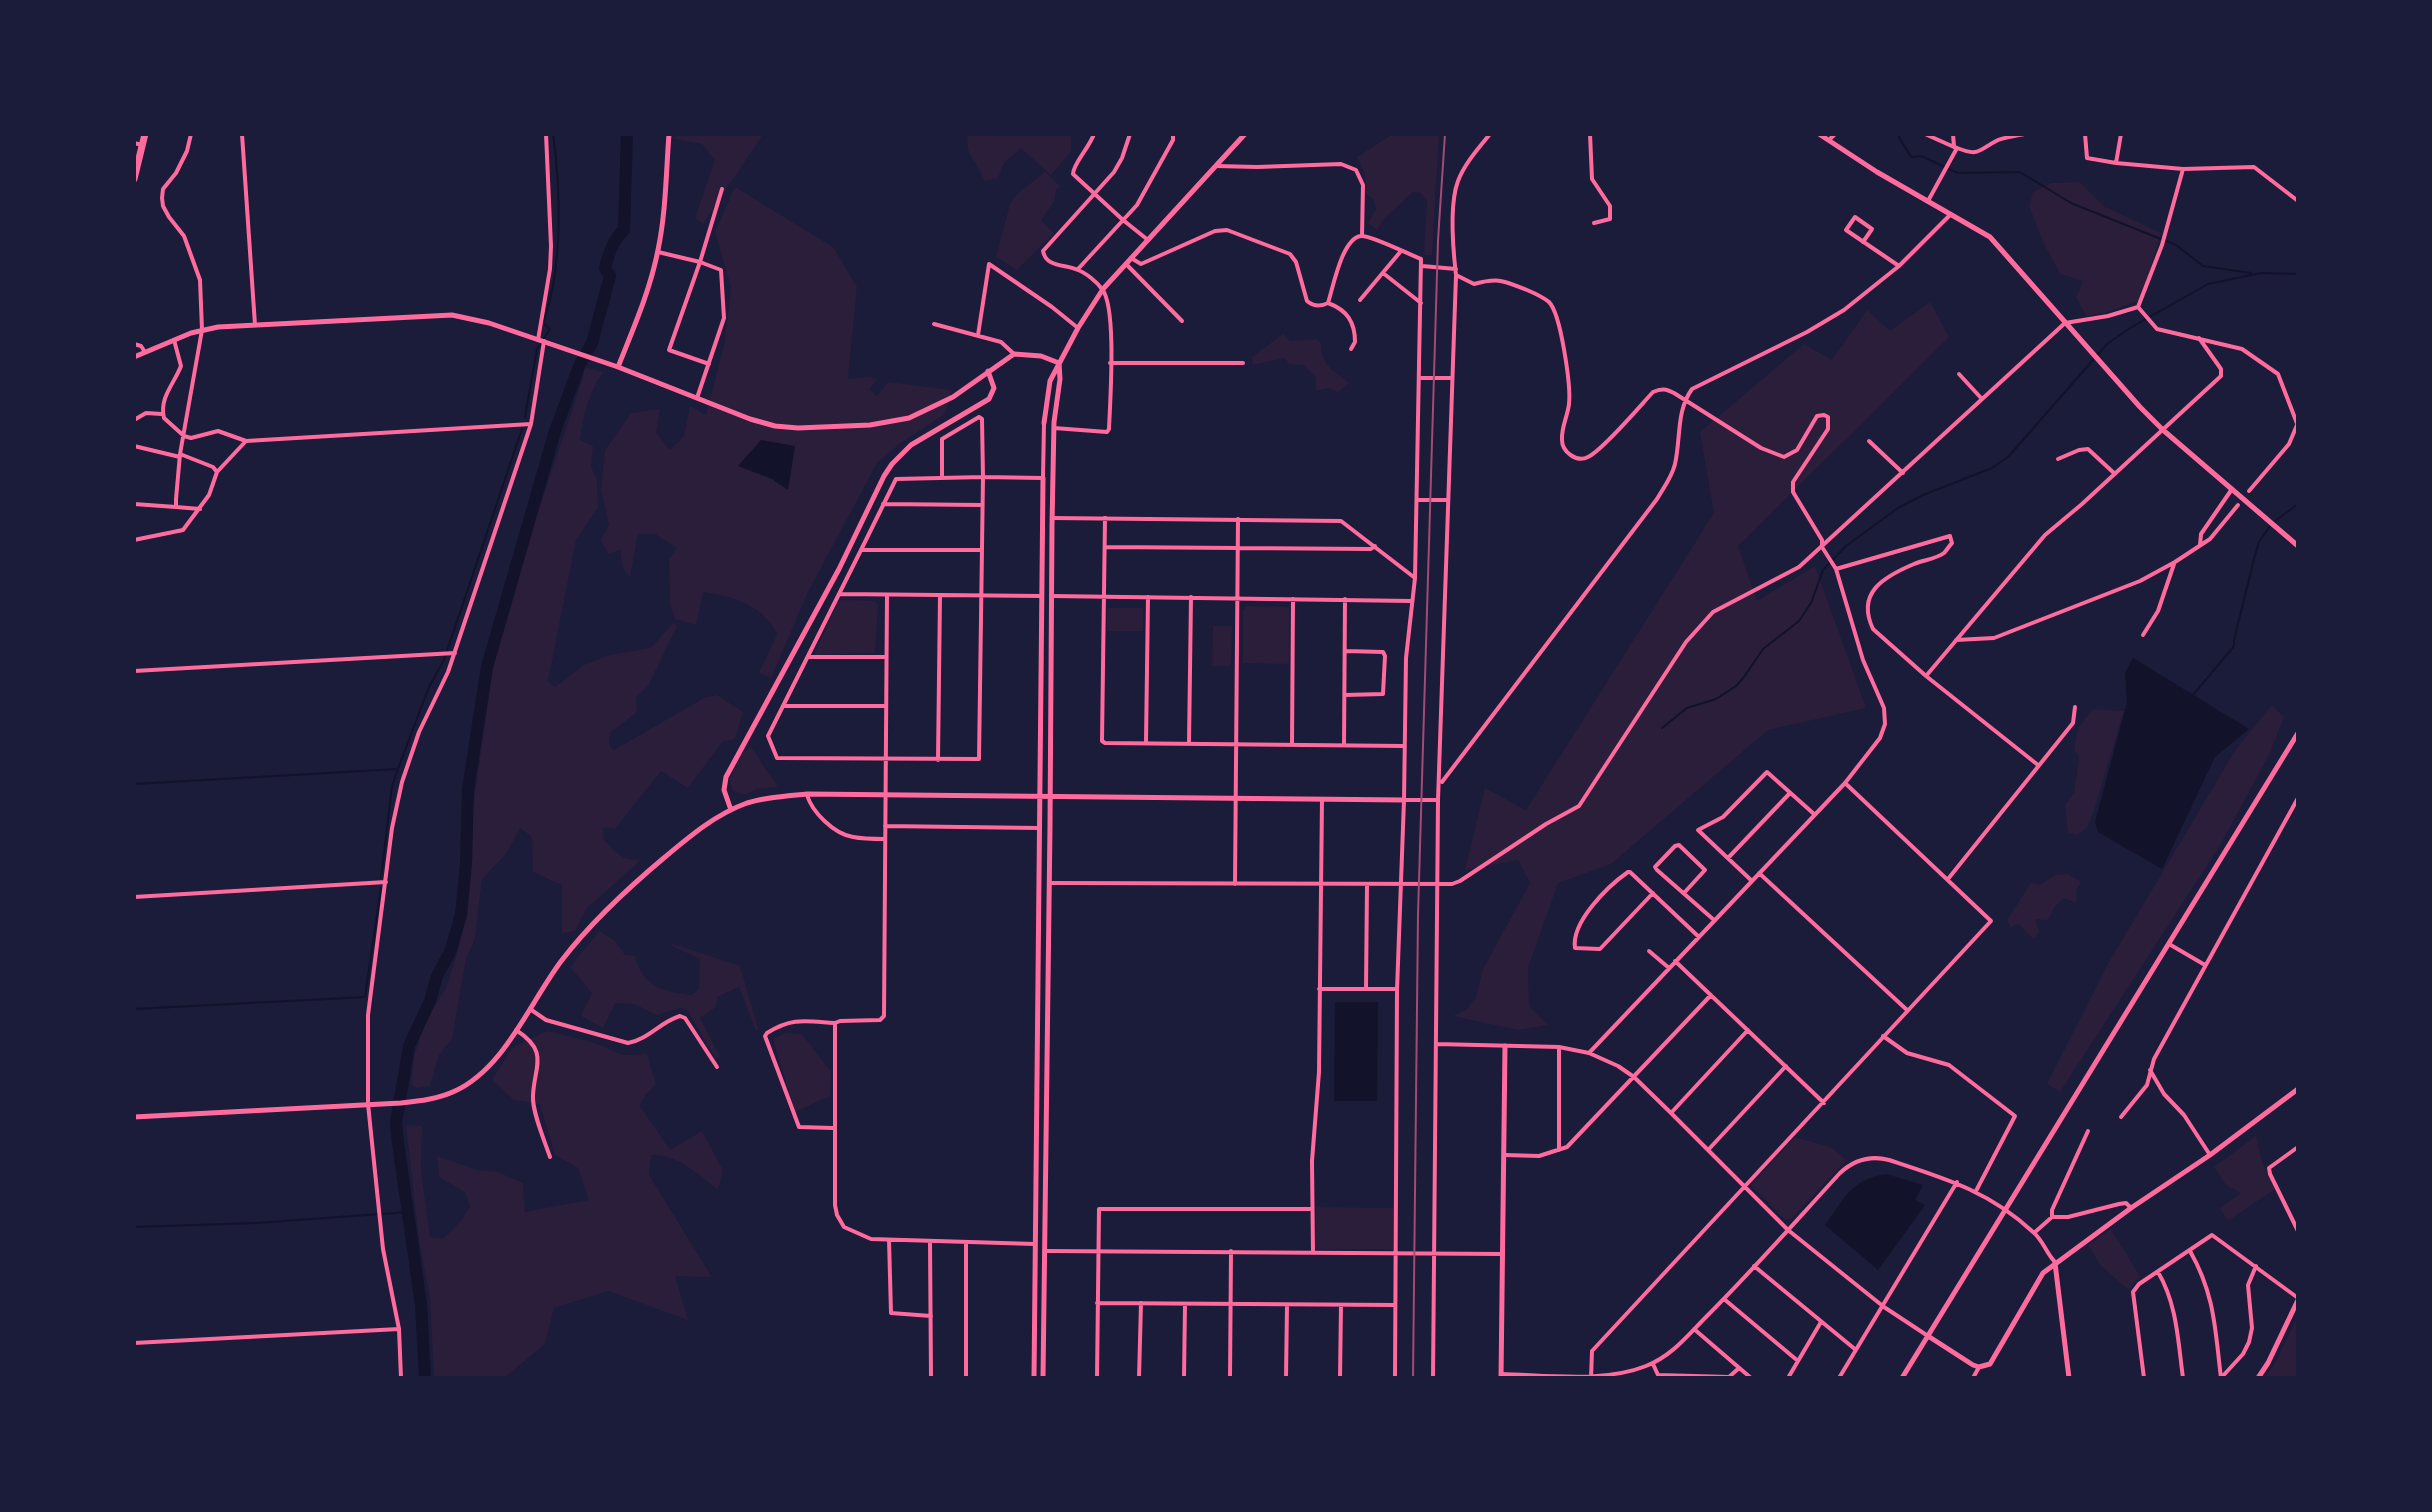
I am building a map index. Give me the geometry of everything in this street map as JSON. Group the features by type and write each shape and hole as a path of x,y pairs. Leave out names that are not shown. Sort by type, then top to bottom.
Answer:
{"main road":[{"path":"134,179 138,144 145,134"}],"street":[{"path":"176,507 180,456 202,330 200,280 184,236 169,217 162,198 163,189 176,173 187,151 191,134"},
{"path":"242,134 255,325"},
{"path":"401,1378 399,1329 383,1249 379,1206 368,1015 392,828 402,782 419,732 453,653 531,424 544,341 550,257 546,134"},
{"path":"618,367 643,306 658,252 665,206 669,134"},
{"path":"1094,134 1072,172 1148,240"},
{"path":"1054,428 1107,432 1109,429 1110,308 1103,289 1078,269 1051,263 1044,257 1043,251 1118,165 1130,134"},
{"path":"1078,269 1142,199 1173,137 1180,134"},
{"path":"1034,1378 1043,478 1044,423 1050,381 1103,289 1245,134"},
{"path":"1433,1378 1438,800 1456,272 1454,242 1457,184 1466,165 1490,134"},
{"path":"1590,134 1592,179 1610,206 1610,219 1594,223"},
{"path":"1819,134 1877,172 1990,237 2163,430 2298,546"},
{"path":"1829,140 1835,134"},
{"path":"1925,134 1972,154 1982,152 2000,139 2024,134"},
{"path":"1928,201 1955,148 1953,134"},
{"path":"2085,134 2087,158 2183,169 2254,167 2298,201"},
{"path":"2116,163 2121,134"},
{"path":"1216,166 1341,164 1356,170 1363,185 1362,236"},
{"path":"2138,307 2165,236 2183,169"},
{"path":"709,364 669,350 722,189"},
{"path":"1440,784 1657,499 1675,464 1684,400 1692,389 1835,316 1899,266 1951,213"},
{"path":"1863,242 1872,229 1855,217 1846,230 1863,242 1899,266"},
{"path":"1131,258 1141,264 1215,231 1227,230 1290,254 1296,262 1307,301 1311,305 1328,303 1348,315 1354,325 1355,342 1351,349"},
{"path":"1328,303 1344,252 1352,240 1362,236 1421,259 1415,578 1407,648 1399,884 1395,1378"},
{"path":"1360,300 1401,251"},
{"path":"658,252 721,270 725,312 697,398"},
{"path":"978,335 989,264 1078,328"},
{"path":"1126,264 1182,321"},
{"path":"1422,266 1456,272 1474,284 1495,278 1533,292 1548,302 1555,311 1570,396 1562,440 1568,454 1576,458 1584,459 1597,450 1653,392 1665,389 1761,448 1784,457 1797,450 1817,416 1828,417 1828,429 1793,482 1793,492 1834,566 1863,660 1884,708 1885,724 1880,738 1845,783 1589,1053"},
{"path":"1383,273 1421,303"},
{"path":"1049,883 1367,885 1452,884 1460,881 1579,806 1686,642 1713,612 1799,567 1823,550 2066,324 2138,307"},
{"path":"2138,307 2157,329 2242,349 2278,374 2298,426 2289,444 2249,491"},
{"path":"134,357 202,330 218,327 452,315 544,341 750,419 798,428 870,425 909,418 953,397 1014,354 1041,356 1059,363"},
{"path":"934,324 1001,342 1014,354"},
{"path":"1926,676 2045,535 2221,376 2221,369 2199,338"},
{"path":"162,414 164,399 181,366 174,340"},
{"path":"134,344 141,346 145,352"},
{"path":"1043,1378 1052,518 1059,363"},
{"path":"1110,363 1243,363"},
{"path":"731,810 724,790 726,777 839,569 884,476 911,445 992,396 994,388 988,371"},
{"path":"1959,374 1982,399"},
{"path":"1420,378 1452,378"},
{"path":"134,420 146,413 162,414 184,436 198,437 218,431 246,441 531,424"},
{"path":"942,477 942,439 979,417 983,421 983,477 982,505 982,595 980,758 777,758 768,736 896,479 942,477 983,477 1043,478"},
{"path":"134,540 183,530 209,495 217,472 246,441"},
{"path":"1869,441 1903,473"},
{"path":"134,446 180,456 213,467 217,472"},
{"path":"2058,459 2088,449 2115,474"},
{"path":"2200,545 2201,534 2232,489"},
{"path":"1417,500 1448,500"},
{"path":"134,504 200,509"},
{"path":"883,504 982,505"},
{"path":"1956,640 1994,638 2140,581 2210,539 2238,505"},
{"path":"1052,518 1341,521 1415,578"},
{"path":"1105,518 1102,741 1404,746"},
{"path":"1235,884 1238,519"},
{"path":"1834,566 1950,536 1952,543 1943,553 1897,572 1879,584 1865,608 1873,629 1926,676 2038,765"},
{"path":"1105,547 1371,549 1375,546"},
{"path":"861,550 982,550"},
{"path":"2143,635 2158,611 2175,562"},
{"path":"839,594 1042,596"},
{"path":"833,1128 799,1127 765,1036 789,1022 835,1023 880,1020 884,1016 887,595"},
{"path":"938,760 940,595"},
{"path":"1052,596 1412,601"},
{"path":"1146,743 1148,597"},
{"path":"1189,743 1191,597"},
{"path":"1292,744 1293,598"},
{"path":"1344,745 1345,599"},
{"path":"1345,695 1383,694 1385,656 1383,652 1346,651"},
{"path":"134,671 453,653"},
{"path":"808,657 886,657"},
{"path":"783,706 886,706"},
{"path":"1948,879 2073,723 2075,707"},
{"path":"1902,1378 2298,733"},
{"path":"1752,881 1698,830 1723,817 1767,772 1814,814"},
{"path":"1591,1377 1592,1351 1991,921 1845,783"},
{"path":"1728,858 1790,793"},
{"path":"807,794 811,806 830,826 849,837 885,839"},
{"path":"134,1117 425,1100 454,1091 473,1080 492,1062 562,960 618,897 704,826 731,810 773,797 884,794 1438,800"},
{"path":"1313,1253 1312,1161 1319,1072 1322,798"},
{"path":"2121,1117 2147,1085 2154,1059 2298,798"},
{"path":"885,826 1038,828"},
{"path":"1684,893 1705,870 1677,845 1655,867 1714,920"},
{"path":"1653,893 1600,949 1575,948 1574,942 1583,916 1630,872 1653,893 1699,937"},
{"path":"1759,873 1908,1010"},
{"path":"134,897 386,882"},
{"path":"1366,989 1367,885"},
{"path":"2169,944 2205,965"},
{"path":"1649,951 1669,968"},
{"path":"1675,961 1824,1103"},
{"path":"1319,989 1397,990"},
{"path":"1504,1155 1539,1156 1573,1142 1711,995"},
{"path":"530,1009 546,1020 628,1043 638,1041 670,1019 680,1016 685,1018 717,1067"},
{"path":"835,1023 833,1128 835,1205 839,1220 849,1230 865,1238 1035,1244"},
{"path":"516,1030 531,1042 538,1055 533,1095 550,1157"},
{"path":"1671,1113 1748,1030"},
{"path":"1883,1036 1907,1053 1949,1065 2015,1116 1976,1191"},
{"path":"1437,1044 1559,1047 1589,1053 1611,1062 1634,1077 1788,1230 1884,1307 1979,1367"},
{"path":"1505,1046 1501,1376 1631,1375 1653,1364 1674,1350 1724,1299 1840,1173 1865,1158 1879,1157 1976,1191 2034,1233 2055,1262 2069,1378"},
{"path":"1559,1047 1559,1150"},
{"path":"1709,1149 1786,1066"},
{"path":"2150,1070 2164,1094 2184,1115 2210,1155"},
{"path":"1973,1378 1979,1367 1990,1364 2043,1273 2055,1262 2210,1155 2298,1089"},
{"path":"2052,1217 2052,1210 2088,1131"},
{"path":"2298,1147 2269,1168 2298,1231"},
{"path":"1839,1378 1957,1182"},
{"path":"2034,1233 2052,1217 2068,1217 2126,1203 2131,1208"},
{"path":"1097,1378 1097,1251 1098,1212 1101,1208 1312,1209"},
{"path":"2144,1378 2133,1292 2139,1284 2212,1235 2298,1299 2258,1378"},
{"path":"889,1240 891,1313 931,1316"},
{"path":"930,1242 931,1378"},
{"path":"966,1242 966,1378"},
{"path":"1044,1251 1503,1254"},
{"path":"1230,1378 1231,1251"},
{"path":"2190,1251 2203,1273 2211,1298 2221,1378"},
{"path":"1754,1266 1856,1350"},
{"path":"2221,1378 2243,1354 2251,1334 2248,1285 2256,1266"},
{"path":"2158,1272 2172,1302 2183,1378"},
{"path":"1724,1299 1798,1361"},
{"path":"1097,1303 1395,1305"},
{"path":"1139,1378 1141,1303"},
{"path":"1184,1378 1185,1304"},
{"path":"1286,1378 1287,1305"},
{"path":"1340,1378 1341,1305"},
{"path":"1788,1378 1821,1322"},
{"path":"134,1343 399,1329"},
{"path":"1694,1329 1751,1378"},
{"path":"1653,1364 1658,1375 1729,1377 1739,1368"}],"shaded area":[{"path":"677,134 763,134 703,224 695,218 715,160 702,144 675,139"},
{"path":"967,134 1071,134 1071,152 1051,175 1021,148 1004,163 998,178 985,181 968,150"},
{"path":"1393,134 1439,134 1432,255 1425,255 1424,250 1427,201 1421,193 1413,192 1383,220 1377,230 1368,223 1376,209 1373,199 1366,194 1365,175 1357,157"},
{"path":"1045,172 1060,186 1054,202 1041,220 1054,233 1017,270 996,257 1010,204 1017,194"},
{"path":"2079,182 2103,206 2161,233 2141,300 2086,316 2076,297 2083,281 2060,274 2029,206 2033,192 2051,183"},
{"path":"735,187 833,247 857,287 848,379 878,379 869,389 877,396 888,382 952,390 945,414 899,444 877,463 808,592 771,678 759,673 777,634 764,616 736,599 703,592 696,625 675,619 670,605 669,560 677,548 655,534 638,534 630,577 623,569 620,550 608,554 601,540 609,524 601,490 605,450 631,413 660,409 656,433 670,450 684,436 690,406 706,415 725,341 731,287 715,232"},
{"path":"1930,302 1949,337 1738,546 1757,601 1815,566 1866,708 1768,730 1611,864 1558,883 1528,968 1529,1006 1548,1025 1518,1030 1453,1016 1467,1009 1476,997 1483,969 1530,883 1518,860 1465,870 1485,788 1526,810 1714,513 1700,432 1804,344 1832,360 1867,310 1890,331"},
{"path":"1283,334 1290,341 1317,339 1326,363 1349,383 1338,392 1329,388 1316,391 1316,378 1304,365 1289,364 1285,358 1253,365 1252,357"},
{"path":"584,367 603,372 587,404 580,440 593,446 591,467 597,479 598,507 576,540 548,681 555,687 584,665 610,655 651,648 673,623 677,626 649,684 636,698 637,712 610,733 609,745 614,750 704,698 717,695 743,712 735,739 722,742 688,788 661,771 615,829 603,827 604,840 616,853 625,858 642,859 586,909 575,931 562,933 562,885 533,872 532,837 520,828 507,853 482,879 475,938 466,959 452,1039 439,1055 430,1086 416,1088 411,1084 414,1057 427,1017 446,988 464,924 473,808 493,667"},
{"path":"761,440 795,446 788,490 772,479 738,466"},
{"path":"875,601 878,605 875,653 816,655 838,602"},
{"path":"1247,606 1289,607 1289,664 1243,663 1243,611"},
{"path":"1107,608 1143,608 1143,631 1107,631"},
{"path":"1213,626 1232,626 1231,666 1212,666"},
{"path":"2133,658 2249,729 2215,757 2162,869 2098,832 2095,822 2127,702 2125,673"},
{"path":"2272,705 2284,717 2269,755 2219,847 2060,1092 2047,1084 2109,962 2236,749"},
{"path":"2093,709 2124,711 2094,810 2087,828 2077,835 2068,833 2065,805 2074,793 2079,757 2074,750 2078,728"},
{"path":"751,747 778,787 756,789 745,795 733,791 729,780 742,753"},
{"path":"2068,874 2081,882 2076,891 2077,903 2063,898 2048,920 2035,919 2039,932 2034,939 2019,924 2010,927 2007,920 2031,883 2040,885 2055,875"},
{"path":"599,931 614,940 625,955 635,956 643,975 663,990 692,995 699,989 700,959 670,943 740,966 758,1028 756,1031 739,987 717,997 716,1007 700,1018 720,1057 715,1058 687,1010 680,1008 657,1015 634,1004 615,1003 603,1028 581,1016 592,993 570,967"},
{"path":"1335,1002 1378,1002 1377,1101 1334,1101"},
{"path":"547,1031 595,1043 623,1055 647,1054 656,1084 645,1095 640,1106 670,1150 702,1131 723,1170 718,1190 687,1166 661,1156 651,1155 649,1175 712,1277 675,1276 688,1320 608,1291 554,1308 545,1344 504,1378 434,1378 430,1298 419,1239 406,1125 422,1126 421,1170 430,1237 444,1238 470,1207 465,1192 439,1177 437,1156 477,1170 498,1172 523,1183 525,1212 589,1200 578,1168 555,1155 540,1104 514,1100 492,1080 512,1048"},
{"path":"785,1033 802,1034 831,1072 830,1096 795,1112 773,1039"},
{"path":"2256,1136 2262,1163 2275,1189 2228,1221 2220,1208 2241,1193 2226,1185 2214,1167"},
{"path":"1795,1137 1833,1148 1846,1161 1791,1219 1785,1220 1751,1185"},
{"path":"1886,1174 1923,1185 1915,1200 1925,1205 1878,1270 1825,1225 1856,1186"},
{"path":"1316,1207 1394,1208 1393,1249 1316,1249"},
{"path":"2111,1229 2141,1278 2129,1290 2101,1266 2088,1245"},
{"path":"2298,1316 2298,1378 2264,1378 2274,1365"}],"waterway":[{"path":"544,338 550,329 543,323 550,302 557,254 558,180 553,134"},
{"path":"425,1378 421,1305 396,1122 409,1046 450,952 461,915 468,789 487,667 555,431 580,364 592,343 610,276 605,268 608,257 614,242 624,230 627,134"},
{"path":"1897,134 1911,157 1921,156 1958,173 2020,172 2071,203 2176,245 2203,266 2251,273"},
{"path":"1662,728 1687,708 1716,699 1736,686 1763,649 1799,621 1811,603 1823,570 1846,546 1898,508 1992,468 2008,457 2107,344 2208,284 2261,273 2298,274"},
{"path":"525,417 537,349 541,344"},
{"path":"134,784 398,769 429,687 444,660 522,429"},
{"path":"2275,521 2298,504"},
{"path":"2193,695 2234,646 2255,555 2259,542 2270,526"},
{"path":"381,878 392,786 398,769"},
{"path":"134,1009 365,997 381,888"},
{"path":"134,1227 256,1223 408,1212"}],"railway":[{"path":"1413,1378 1418,914 1438,240 1445,134"}]}
